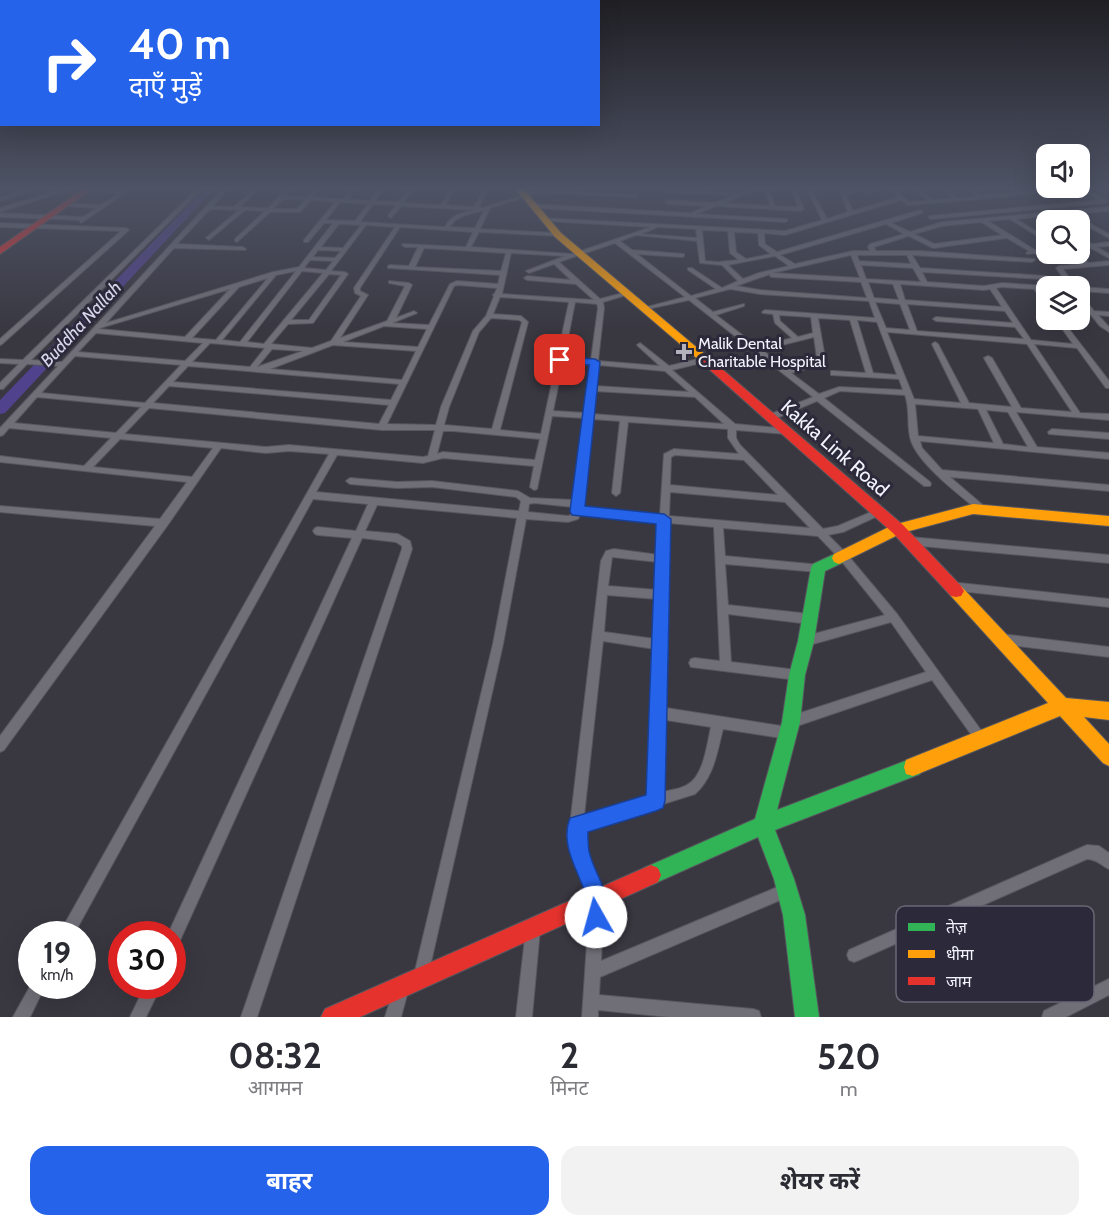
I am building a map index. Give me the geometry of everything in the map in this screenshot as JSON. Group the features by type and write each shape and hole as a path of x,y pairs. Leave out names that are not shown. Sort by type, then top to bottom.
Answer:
{"street":[{"path":"0,248 19,234"},
{"path":"0,343 121,234"},
{"path":"0,387 28,363 155,234"},
{"path":"0,433 36,394 59,364 72,354 184,234"},
{"path":"209,238 213,234"},
{"path":"237,240 243,234"},
{"path":"306,241 311,234"},
{"path":"242,344 327,234"},
{"path":"256,369 268,346 285,322 356,234"},
{"path":"333,343 365,295 357,292 357,288 392,234"},
{"path":"468,248 475,234"},
{"path":"549,234 558,235"},
{"path":"700,234 702,262 724,264 775,254 843,234"},
{"path":"731,234 733,253 745,261"},
{"path":"761,234 762,245 795,267"},
{"name":"Kakka Link Road","path":"558,235 898,529 1109,757"},
{"path":"579,282 528,274 555,262 633,235 700,240"},
{"path":"874,253 871,245 910,235 933,246 1007,236 1034,252"},
{"path":"616,241 691,297 927,484"},
{"path":"1090,246 1109,244"},
{"path":"405,245 579,255"},
{"path":"173,246 243,249"},
{"path":"411,268 422,246"},
{"path":"1090,246 1109,256"},
{"path":"316,248 345,250"},
{"path":"432,458 442,428 445,407 476,331 484,326 490,316 509,251"},
{"path":"630,252 682,255"},
{"path":"1024,253 1034,252"},
{"path":"853,253 909,397 914,438 924,456 982,509"},
{"path":"645,309 721,290 761,274 853,253 1032,260"},
{"path":"909,254 925,284"},
{"path":"308,258 337,260"},
{"path":"555,262 600,302"},
{"path":"857,263 1036,276"},
{"path":"1065,276 1059,268 1109,263"},
{"path":"724,264 741,281"},
{"path":"390,267 503,273"},
{"path":"96,329 275,273 299,269 345,274 312,321 306,324 285,322"},
{"path":"690,269 721,290"},
{"path":"86,469 187,363 214,341 275,273"},
{"path":"761,274 896,283 1036,287"},
{"path":"386,323 409,285 391,282"},
{"path":"896,283 914,332"},
{"path":"382,427 453,284 499,286"},
{"path":"188,338 237,285"},
{"path":"730,287 760,292 1006,309"},
{"path":"992,287 1078,415"},
{"path":"1090,290 1109,291"},
{"path":"496,295 600,302 627,294"},
{"path":"534,487 572,301"},
{"path":"310,495 570,519 575,517 592,388 600,302"},
{"path":"712,314 742,305"},
{"path":"1090,310 1108,329 1106,332 1109,337"},
{"path":"765,312 880,320"},
{"path":"1092,312 1109,314"},
{"path":"256,369 414,313"},
{"path":"776,314 780,326 796,338"},
{"path":"490,316 521,318 525,321 495,432"},
{"path":"786,372 820,361 821,353 814,316"},
{"path":"944,335 934,316 1018,325"},
{"path":"853,318 870,375"},
{"path":"386,323 432,327"},
{"path":"96,329 311,350"},
{"path":"884,330 1078,346"},
{"path":"1066,330 1109,386"},
{"path":"757,349 817,334"},
{"path":"333,343 421,349"},
{"path":"935,344 966,405"},
{"path":"640,345 732,426 733,440 746,457 842,555 893,617 982,740"},
{"path":"72,354 404,382"},
{"path":"988,358 1034,450"},
{"path":"560,360 667,369 702,360"},
{"path":"0,361 59,364"},
{"path":"834,373 901,377"},
{"path":"166,384 395,403"},
{"path":"592,388 697,395"},
{"path":"771,417 816,397 848,389 981,407 1109,417"},
{"path":"36,394 382,427 442,428 544,437"},
{"path":"981,407 1000,447"},
{"path":"549,413 786,431"},
{"path":"616,493 624,418"},
{"path":"7,426 270,450 284,448 335,451 423,460 443,455 538,463"},
{"path":"1052,432 1109,436"},
{"path":"914,438 1109,456"},
{"path":"0,746 218,446"},
{"path":"73,921 335,451"},
{"path":"656,801 667,456 671,453 746,457"},
{"path":"0,459 195,480"},
{"path":"940,472 1109,488"},
{"path":"350,481 397,485 432,484 518,494 527,500 664,519 821,533 840,529 879,512"},
{"path":"666,488 786,499"},
{"path":"422,979 498,644 527,500"},
{"path":"182,921 374,501"},
{"path":"0,509 164,523"},
{"path":"722,560 818,568 898,529 961,512 982,509 1109,521"},
{"path":"718,524 725,609 726,667"},
{"path":"249,1017 407,549 407,544 398,538 318,531"},
{"path":"910,541 1109,559"},
{"path":"663,559 614,553 609,554 606,561 577,825 579,852 597,899 591,1010 753,1017"},
{"path":"807,1017 798,938 787,890 763,825 790,728 818,568"},
{"path":"949,586 1109,603"},
{"path":"604,590 661,595"},
{"path":"725,609 810,619"},
{"path":"806,641 893,617"},
{"path":"599,636 660,645"},
{"path":"1000,639 1109,651"},
{"path":"695,663 798,675"},
{"path":"660,712 718,723 790,728 933,675"},
{"path":"333,1017 763,825 1063,706 1109,711"},
{"path":"577,825 691,790 699,785 704,775 718,723"},
{"path":"965,906 1087,852 1099,853 1109,862"},
{"path":"593,972 787,890"},
{"path":"524,1017 533,929"},
{"path":"854,955 896,936"},
{"path":"1094,995 1109,987"},
{"path":"393,1017 400,988"},
{"path":"21,1017 31,999"},
{"path":"138,1017 147,999"},
{"path":"1050,1017 1080,1002"}],"waterway":[{"name":"Buddha Nallah","path":"0,409 166,234"}],"traffic: fast":[{"path":"807,1017 794,915 784,879 763,825 791,722 797,675 806,641 818,568 839,558"},
{"path":"651,875 763,825 913,767"}],"traffic: slow":[{"path":"558,234 704,359"},
{"path":"839,558 898,529 973,509 1109,521"},
{"path":"956,591 1109,757"},
{"path":"913,767 1063,706 1109,711"}],"traffic: jam":[{"path":"0,251 24,234"},
{"path":"704,359 898,529 956,591"},
{"path":"333,1017 651,875"}],"place":[{"name":"Malik Dental Charitable Hospital","path":"684,352"}],"route":[{"path":"560,360 595,362 577,511 664,519 656,801 577,825 579,852 597,899 596,917"}]}
